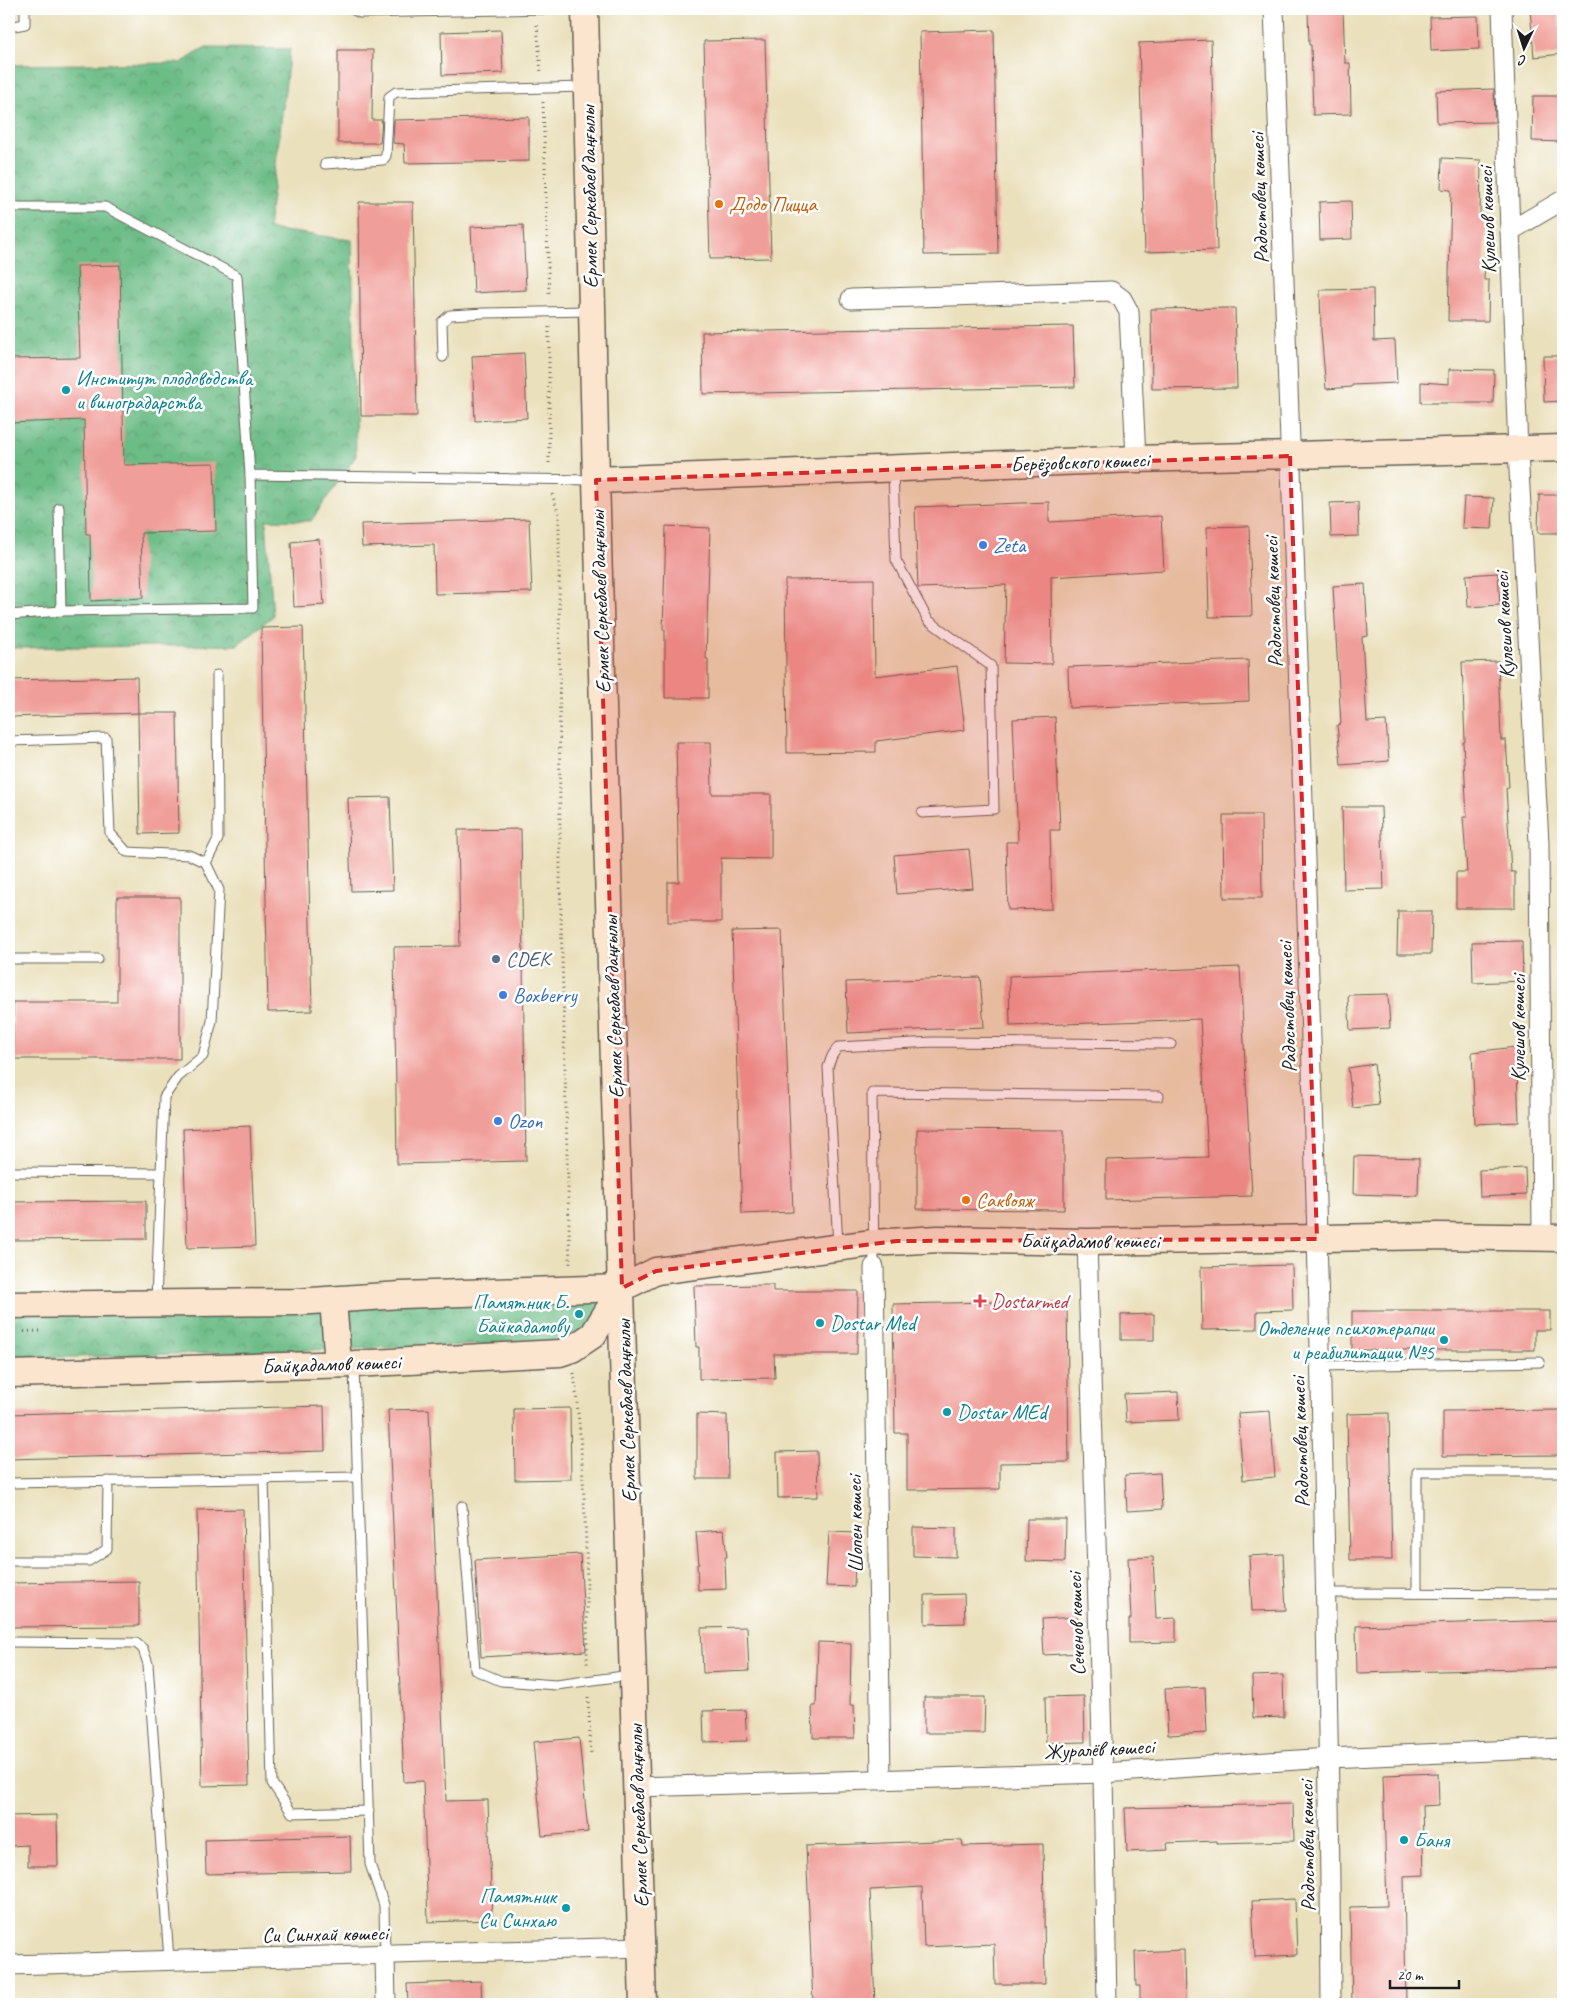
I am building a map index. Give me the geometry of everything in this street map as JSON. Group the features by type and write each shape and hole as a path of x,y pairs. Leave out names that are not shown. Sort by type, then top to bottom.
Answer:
{"street":[{"name":"Ермек Серкебаев даңғылы","path":"585,9 596,480 643,2004"},
{"name":"Радостовец көшесі","path":"1274,9 1317,1238 1327,1593 1332,2004"},
{"name":"Кулешов көшесі","path":"1502,9 1518,450 1539,843 1552,1238"},
{"path":"1510,232 1563,200"},
{"path":"851,299 1110,291 1122,298 1129,312 1136,459"},
{"name":"Берёзовского көшесі","path":"596,480 893,470 1136,459 1563,448"},
{"name":"Байқадамов көшесі","path":"9,1306 296,1302 401,1295 622,1288 656,1271 838,1248 874,1255 938,1239 1087,1242 1438,1236 1552,1238"},
{"name":"Сеченов көшесі","path":"1087,1242 1103,1773 1107,2004"},
{"name":"Шопен көшесі","path":"874,1255 881,1780"},
{"name":"Байқадамов көшесі","path":"9,1374 346,1364 560,1353 572,1349 594,1335 622,1288"},
{"path":"333,1300 346,1364"},
{"name":"Журалёв көшесі","path":"637,1787 1103,1773 1328,1758 1563,1748"},
{"name":"Си Синхай көшесі","path":"9,1965 385,1956 642,1947"},
{"path":"385,1956 386,2004"}],"lane":[{"path":"9,27 25,24 25,9"},
{"path":"352,9 360,13 545,9"},
{"path":"325,164 383,160 386,156 389,97 396,92 587,87"},
{"path":"9,207 106,207 237,276 250,475 253,608 61,611 9,615"},
{"path":"443,358 442,322 450,315 592,311"},
{"path":"893,470 896,560 928,620 991,666 994,809 922,813"},
{"path":"250,475 596,480"},
{"path":"58,508 61,611"},
{"path":"206,863 218,839 217,675"},
{"path":"9,741 106,738 110,833 127,852 189,855 206,863 219,890 212,1021 203,1056 178,1076 164,1097 156,1304"},
{"path":"9,959 98,959"},
{"path":"838,1248 828,1067 838,1047 933,1042 1171,1044"},
{"path":"874,1255 872,1093 1159,1096"},
{"path":"9,1172 161,1172"},
{"path":"1320,1366 1540,1362"},
{"path":"346,1364 357,1477 370,1864 384,1905 385,1956"},
{"path":"1417,1593 1417,1472 1563,1472"},
{"path":"9,1483 357,1477"},
{"path":"264,1480 272,1783 292,1813 369,1811"},
{"path":"9,1561 90,1561 107,1549 108,1481"},
{"path":"462,1506 475,1670 501,1682 556,1685 633,1674"},
{"path":"1327,1593 1563,1594"},
{"path":"9,1642 136,1643 143,1649 148,1664 169,1960"}],"path":[{"path":"536,9 542,88 549,312 549,479 553,499 559,514 560,877 570,1290"},
{"path":"572,1349 585,1500 588,1571 587,1681 591,1754"}],"highlighted area":[{"path":"1290,456 1317,1239 897,1241 656,1271 622,1288 596,480"}],"green space":[{"path":"205,48 290,49 268,229 352,240 356,456 311,521 266,520 273,616 237,645 9,648 9,65 181,63"},
{"path":"611,1295 575,1342 9,1359 9,1312"}],"building":[{"path":"1308,9 1343,9 1345,63 1350,63 1351,114 1313,115"},
{"path":"1530,9 1558,9 1562,54 1534,57"},
{"path":"1478,16 1479,49 1431,51 1430,17"},
{"path":"501,30 503,73 442,75 441,32"},
{"path":"994,30 998,254 924,255 920,32"},
{"path":"765,40 771,258 710,259 704,41"},
{"path":"1211,40 1217,250 1145,252 1139,43"},
{"path":"338,50 373,50 372,120 382,120 380,143 338,143"},
{"path":"1494,89 1495,122 1437,123 1436,91"},
{"path":"1533,96 1563,96 1563,142 1532,141"},
{"path":"529,117 529,161 405,163 404,144 393,143 394,120"},
{"path":"1442,158 1481,160 1480,218 1487,218 1484,280 1489,280 1488,321 1448,321 1451,190 1441,189"},
{"path":"1351,201 1352,239 1320,240 1319,202"},
{"path":"359,202 413,202 417,416 361,416"},
{"path":"523,225 526,290 474,293 471,227"},
{"name":"Институт плодоводства и виноградарства","path":"120,265 124,465 214,463 216,531 141,533 143,598 91,601 90,534 86,534 84,420 9,423 9,359 80,358 77,266"},
{"path":"1373,289 1374,341 1395,340 1397,383 1352,385 1352,387 1326,389 1320,290"},
{"path":"1235,308 1237,388 1152,389 1151,309"},
{"path":"1073,326 1075,387 703,394 702,332"},
{"path":"524,353 527,418 475,421 472,356"},
{"path":"1543,356 1563,356 1563,401 1544,402"},
{"path":"1449,369 1494,370 1493,403 1421,403 1421,382 1449,384"},
{"path":"1539,495 1563,495 1563,533 1538,533"},
{"path":"1464,497 1494,498 1492,529 1462,528"},
{"path":"1049,502 1049,522 1161,516 1164,570 1051,577 1052,664 1004,663 1006,585 918,588 915,507"},
{"path":"1358,502 1359,536 1331,537 1330,503"},
{"path":"529,519 532,592 435,594 434,545 362,547 361,524"},
{"path":"666,526 710,528 706,659 708,659 708,698 665,698 665,630 663,630"},
{"path":"1249,526 1252,616 1209,617 1207,527"},
{"path":"319,539 324,605 294,607 291,542"},
{"path":"1498,573 1500,605 1468,607 1466,575"},
{"path":"874,579 875,676 957,666 965,730 876,741 876,752 787,753 785,580"},
{"path":"1365,584 1368,636 1362,637 1367,722 1386,721 1389,761 1341,765 1337,725 1341,724 1333,586"},
{"path":"303,627 312,1011 268,1012 261,628"},
{"path":"1248,660 1249,701 1069,708 1068,667"},
{"path":"1498,661 1501,740 1506,740 1509,788 1506,788 1511,872 1515,872 1515,908 1456,908 1456,872 1467,872 1463,817 1467,817 1463,742 1465,742 1462,662"},
{"path":"137,677 138,713 9,717 9,680"},
{"path":"138,713 177,713 179,833 140,834"},
{"path":"1055,717 1060,830 1050,830 1052,909 1008,910 1006,842 1018,842 1013,719"},
{"path":"676,742 711,742 712,794 771,794 771,859 721,858 721,922 668,922 668,882 679,882"},
{"path":"390,797 393,890 351,891 348,798"},
{"path":"1342,807 1381,807 1384,889 1344,890"},
{"path":"1223,815 1261,815 1262,898 1224,898"},
{"path":"521,829 526,1161 397,1164 394,947 460,946 458,830"},
{"path":"969,849 973,888 897,894 894,855"},
{"path":"117,897 180,897 180,1059 13,1059 13,1002 117,1002"},
{"path":"1398,911 1432,911 1431,954 1397,954"},
{"path":"782,930 793,1212 742,1214 732,931"},
{"path":"1522,941 1523,981 1473,983 1472,942"},
{"path":"1240,967 1252,1196 1106,1200 1106,1160 1208,1157 1200,1019 1010,1026 1009,976"},
{"path":"980,977 984,1027 848,1033 846,982"},
{"path":"1388,994 1390,1028 1350,1030 1348,995"},
{"path":"1516,1047 1519,1122 1475,1124 1472,1052"},
{"path":"1374,1064 1379,1105 1353,1108 1348,1068"},
{"path":"250,1126 255,1246 187,1248 183,1129"},
{"path":"917,1129 1064,1130 1064,1210 917,1209"},
{"path":"1354,1156 1419,1158 1418,1196 1353,1194"},
{"path":"1525,1168 1526,1195 1480,1197 1479,1170"},
{"path":"146,1201 146,1239 9,1240 9,1202"},
{"path":"1292,1265 1293,1310 1257,1311 1257,1329 1202,1330 1201,1267"},
{"path":"773,1285 773,1291 858,1291 857,1354 774,1354 775,1378 699,1379 699,1347 696,1347 694,1286"},
{"name":"Dostar MEd","path":"1067,1302 1069,1462 1000,1463 1000,1489 907,1490 907,1433 895,1433 893,1304"},
{"name":"Отделение психотерапии и реабилитации №5","path":"1352,1311 1550,1311 1550,1330 1535,1330 1535,1350 1352,1350"},
{"path":"1154,1314 1154,1340 1121,1340 1121,1315"},
{"path":"1178,1392 1179,1420 1126,1422 1124,1394"},
{"path":"324,1406 325,1451 9,1459 9,1414"},
{"path":"570,1408 571,1479 515,1480 514,1409"},
{"path":"429,1409 446,1801 488,1800 492,1920 428,1922 423,1781 404,1782 388,1410"},
{"path":"1563,1410 1563,1455 1443,1456 1443,1411"},
{"path":"1270,1411 1275,1477 1243,1480 1238,1413"},
{"path":"1389,1413 1392,1560 1350,1560 1347,1414"},
{"path":"697,1414 727,1415 728,1479 697,1479"},
{"path":"817,1451 818,1497 778,1498 777,1452"},
{"path":"1160,1473 1162,1509 1127,1511 1125,1475"},
{"path":"243,1509 249,1785 202,1786 197,1510"},
{"path":"1027,1519 1066,1519 1065,1562 1026,1561"},
{"path":"913,1527 956,1528 956,1557 913,1556"},
{"path":"724,1530 727,1557 725,1557 726,1589 698,1590 697,1564 699,1564 696,1532"},
{"path":"829,1532 856,1533 854,1587 826,1586"},
{"path":"580,1554 586,1651 481,1657 475,1560"},
{"path":"1283,1554 1286,1610 1252,1611 1249,1556"},
{"path":"1153,1557 1156,1619 1176,1618 1176,1642 1129,1643 1129,1619 1131,1619 1128,1558"},
{"path":"139,1581 139,1626 9,1627 9,1583"},
{"path":"964,1594 965,1623 925,1624 925,1595"},
{"path":"1078,1617 1080,1653 1044,1655 1042,1619"},
{"path":"1563,1620 1563,1668 1357,1673 1356,1626"},
{"path":"747,1627 749,1671 703,1673 701,1628"},
{"path":"818,1642 851,1643 850,1705 854,1705 855,1738 813,1738 812,1706 816,1706"},
{"path":"1283,1675 1284,1717 1253,1718 1252,1676"},
{"path":"1205,1687 1207,1733 1168,1735 1165,1689"},
{"path":"1084,1696 1085,1742 1046,1743 1045,1697"},
{"path":"924,1697 985,1697 984,1733 924,1733"},
{"path":"745,1710 747,1741 704,1742 703,1711"},
{"path":"579,1738 588,1832 542,1836 533,1742"},
{"path":"1438,1773 1439,1805 1422,1806 1424,1875 1404,1876 1406,2004 1352,2004 1350,1907 1387,1906 1383,1775"},
{"path":"1293,1804 1294,1841 1167,1843 1168,1850 1127,1852 1125,1808"},
{"path":"57,1815 58,1866 28,1866 28,1845 9,1846 9,1816"},
{"path":"350,1836 351,1871 206,1874 205,1840"},
{"path":"962,1840 963,1846 1043,1844 1045,1984 995,1984 994,1944 924,1947 922,1887 870,1890 875,2004 813,2004 806,1846"},
{"path":"1295,1899 1297,1955 1255,1957 1252,1901"},
{"path":"1184,1950 1185,2004 1140,2004 1140,1986 1136,1986 1135,1952"},
{"path":"481,1981 482,2004 408,2004 407,1984"}],"place":[{"name":"Додо Пицца","path":"719,204"},
{"name":"Институт плодоводства и виноградарства","path":"66,390"},
{"name":"Zeta","path":"983,545"},
{"name":"CDEK","path":"496,959"},
{"name":"Boxberry","path":"503,995"},
{"name":"Ozon","path":"498,1121"},
{"name":"Саквояж","path":"966,1200"},
{"name":"Dostarmed","path":"980,1301"},
{"name":"Памятник Б. Байкадамову","path":"579,1314"},
{"name":"Dostar Med","path":"820,1323"},
{"name":"Отделение психотерапии и реабилитации №5","path":"1444,1340"},
{"name":"Dostar MEd","path":"947,1412"},
{"name":"Баня","path":"1404,1840"},
{"name":"Памятник Си Синхаю","path":"566,1908"}]}
